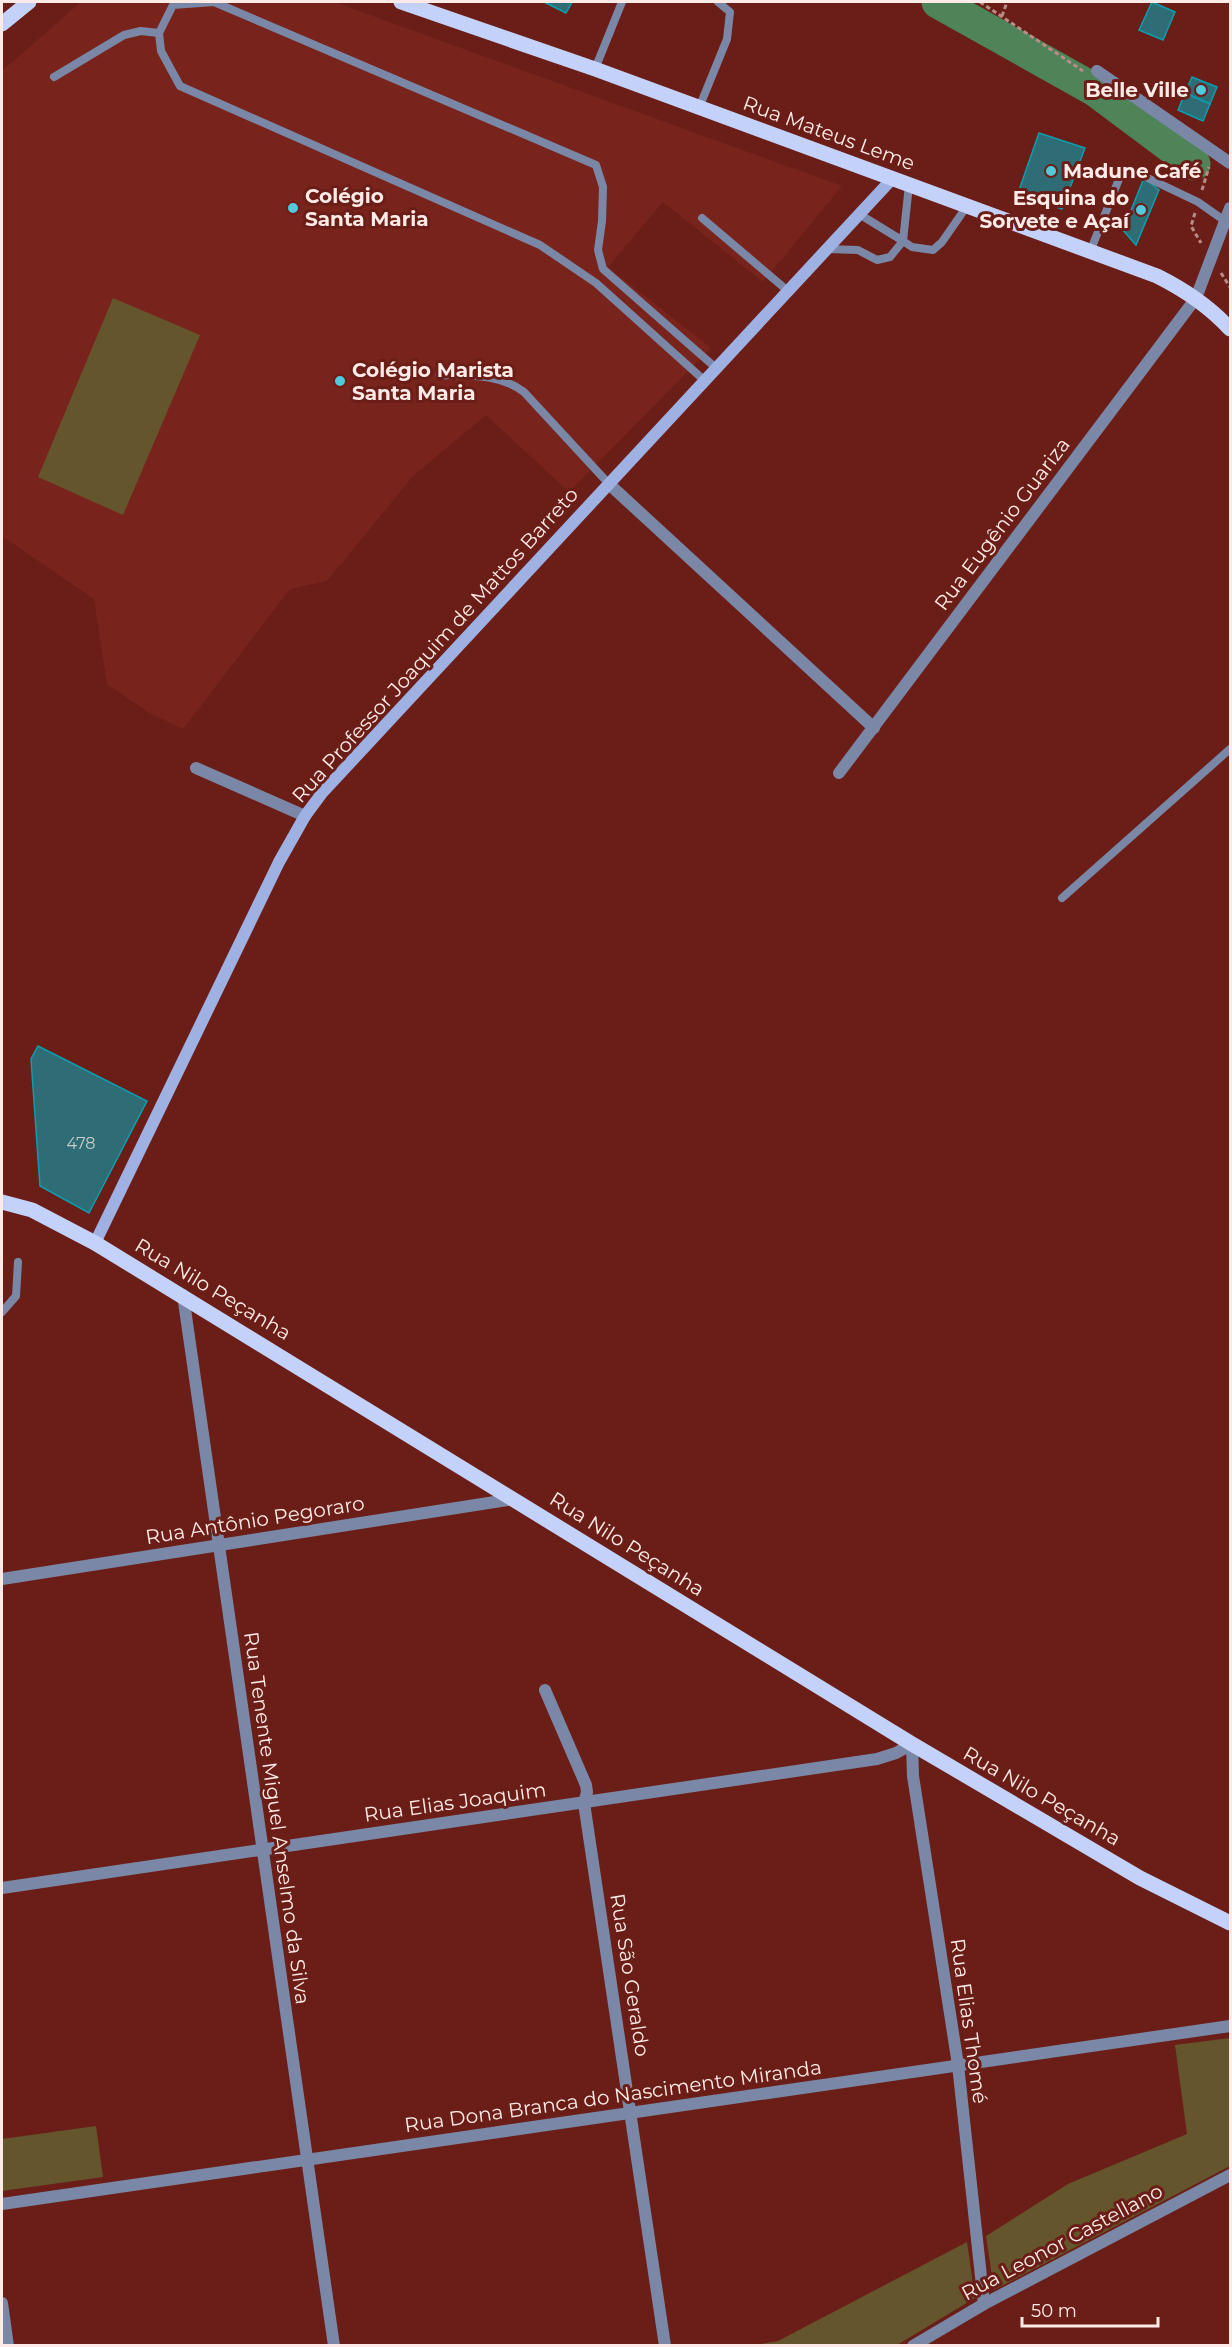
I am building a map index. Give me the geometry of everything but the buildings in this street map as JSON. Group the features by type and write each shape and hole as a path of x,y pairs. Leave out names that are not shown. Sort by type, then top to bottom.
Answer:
{"main road":[{"path":"2,24 29,2"},
{"name":"Rua Mateus Leme","path":"401,2 595,69 1157,276 1196,298 1230,329"},
{"name":"Rua Professor Joaquim de Mattos Barreto","path":"95,1242 279,862 305,816 322,792 892,179"},
{"name":"Rua Nilo Peçanha","path":"2,1202 32,1210 95,1242 912,1744 1140,1878 1230,1923"}],"street":[{"path":"1097,72 1230,163"},
{"name":"Rua Eugênio Guariza","path":"839,773 1196,298 1230,208"},
{"path":"609,484 874,728"},
{"path":"196,768 305,816"},
{"name":"Rua Tenente Miguel Anselmo da Silva","path":"183,1295 334,2346"},
{"name":"Rua Antônio Pegoraro","path":"2,1579 514,1499"},
{"name":"Rua São Geraldo","path":"545,1690 584,1777 587,1792 584,1803 665,2346"},
{"name":"Rua Elias Joaquim","path":"2,1888 877,1759 896,1753 912,1744"},
{"name":"Rua Elias Thomé","path":"912,1744 913,1776 958,2065 984,2304"},
{"name":"Rua Dona Branca do Nascimento Miranda","path":"2,2204 1230,2026"},
{"name":"Rua Leonor Castellano","path":"913,2346 984,2304 1230,2175"},
{"path":"2,2303 8,2346"}],"lane":[{"path":"705,381 596,283 540,245 180,86 161,51 159,33 173,5 214,2 596,165 603,187 598,250 603,269 716,368"},
{"path":"595,69 622,2"},
{"path":"699,108 727,39 730,12 718,2"},
{"path":"54,77 124,35 141,31 159,33"},
{"path":"1090,252 1121,174 1129,169 1198,202 1225,221"},
{"path":"827,249 858,250 877,260 890,257 903,241 909,185"},
{"path":"859,214 912,247 933,250 942,242 967,206"},
{"path":"702,218 788,291"},
{"path":"440,375 497,378 512,382 524,392 609,484"},
{"path":"1062,898 1230,749"},
{"path":"2,1312 16,1296 18,1262"}],"path":[{"path":"980,2 1084,71"},
{"path":"1002,16 1007,2"},
{"path":"1199,240 1191,226 1210,163"},
{"path":"1222,275 1230,287"}],"shaded area":[{"name":"Colégio Marista Santa Maria","path":"81,2 334,2 842,186 763,282 663,202 608,267 711,348 569,492 486,415 414,475 327,581 290,589 183,729 148,712 107,684 94,599 2,536 2,71"},
{"path":"113,298 200,335 123,515 38,477"},
{"path":"1230,2038 1230,2166 994,2290 986,2236 1068,2184 1187,2134 1175,2045"},
{"path":"96,2126 103,2177 2,2191 2,2139"},
{"path":"967,2242 975,2298 897,2345 755,2345 778,2341"}],"waterway":[{"path":"938,2 1095,90 1194,164"}],"place":[{"name":"Belle Ville","path":"1201,90"},
{"name":"Madune Café","path":"1051,171"},
{"name":"Colégio Santa Maria","path":"293,208"},
{"name":"Esquina do Sorvete e Açaí","path":"1141,210"},
{"name":"Colégio Marista Santa Maria","path":"340,381"}]}
